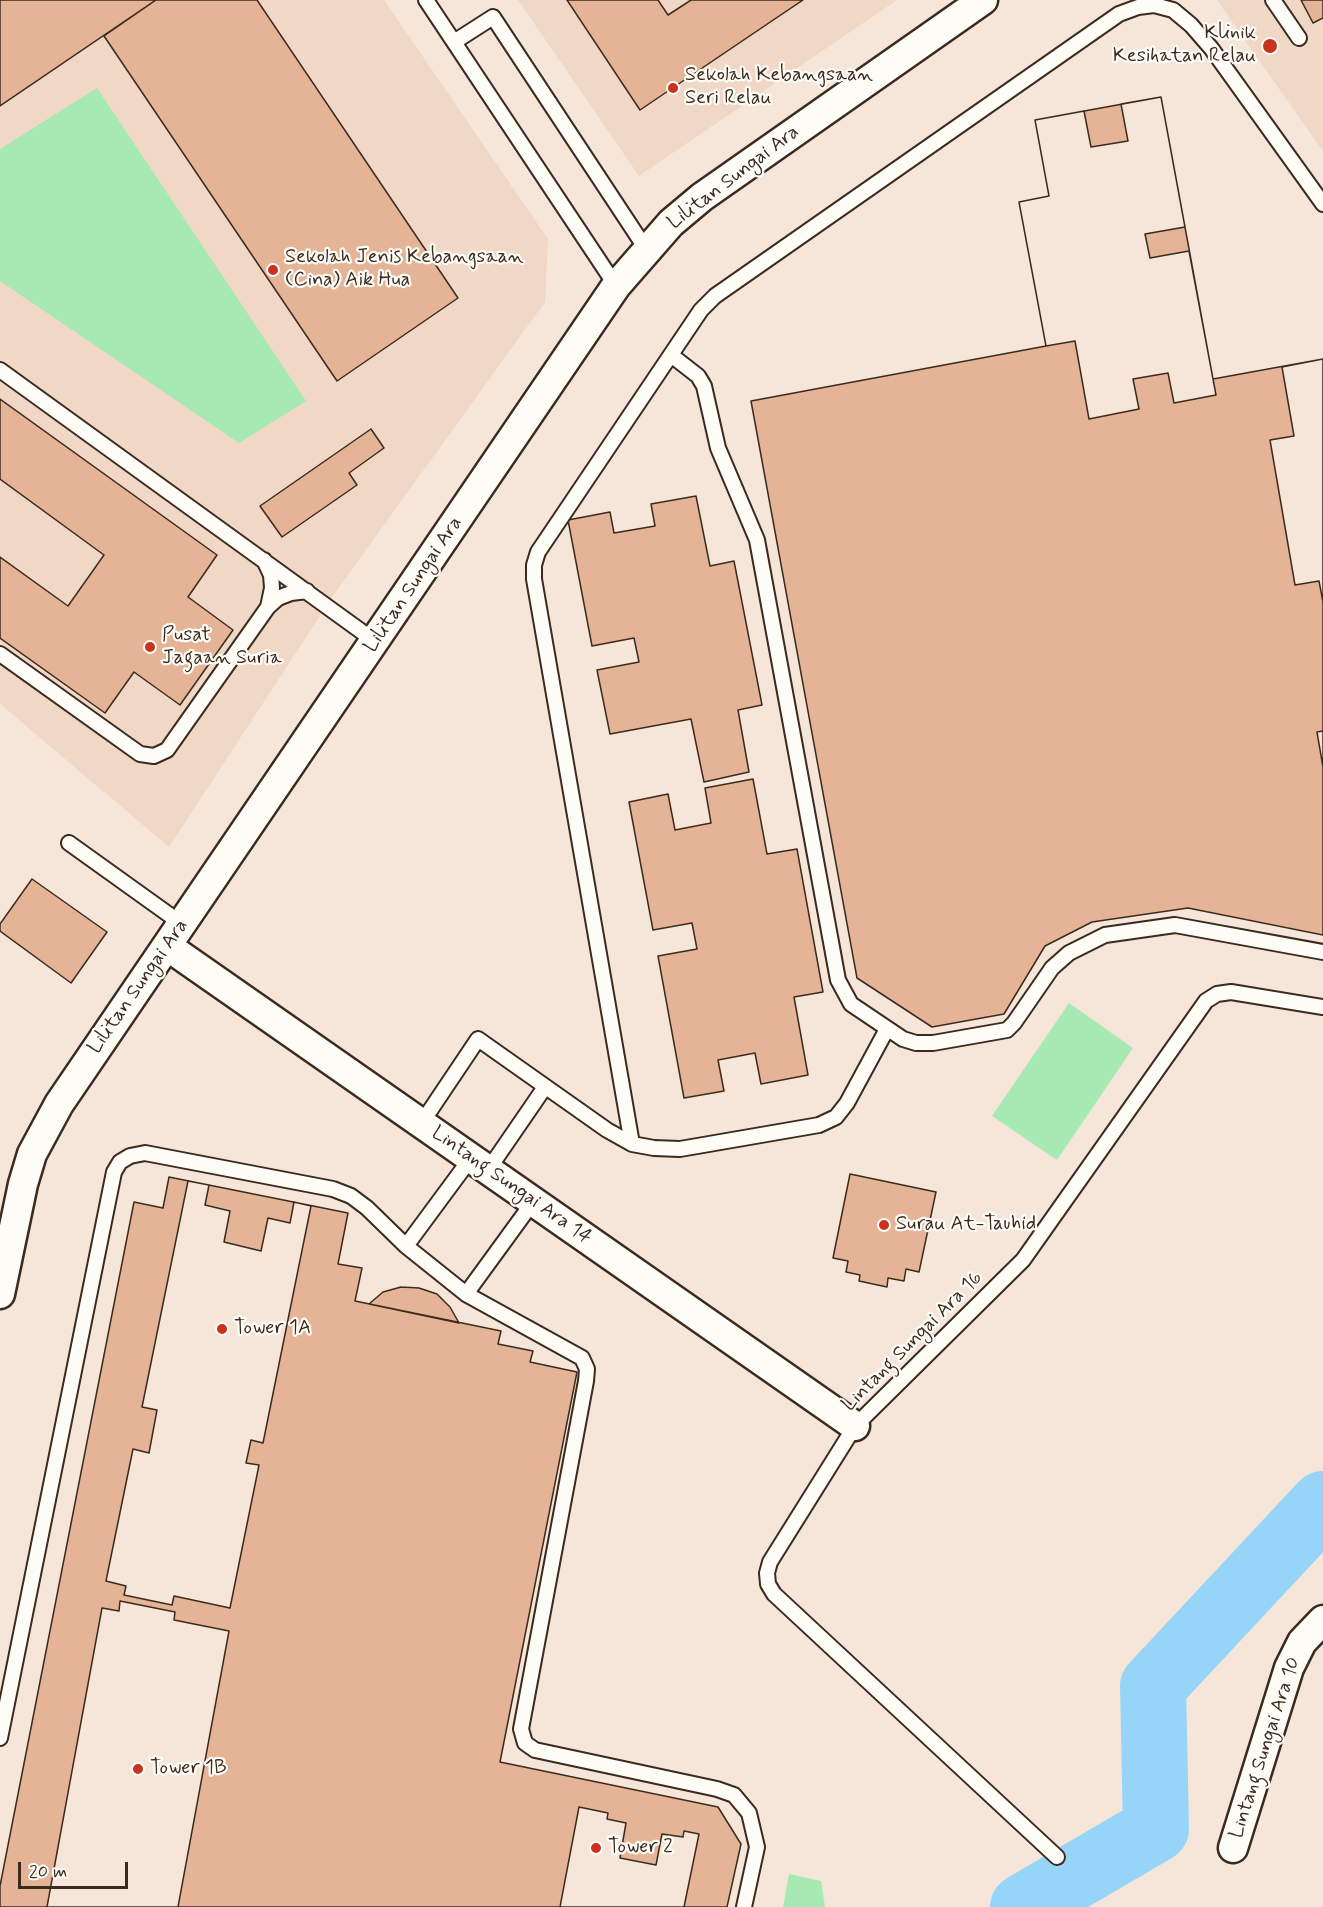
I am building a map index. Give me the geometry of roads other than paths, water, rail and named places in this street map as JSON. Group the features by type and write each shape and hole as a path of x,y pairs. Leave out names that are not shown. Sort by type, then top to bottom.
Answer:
{"street":[{"name":"Lilitan Sungai Ara","path":"0,1294 23,1184 44,1128 616,286 646,249 702,197 983,0"},
{"name":"Lintang Sungai Ara 14","path":"174,935 421,1124 855,1426"},
{"name":"Lintang Sungai Ara 10","path":"1233,1848 1289,1668 1302,1642 1323,1620"}],"lane":[{"path":"426,0 616,286"},
{"path":"1273,0 1299,38"},
{"path":"632,1144 534,579 534,565 538,552 701,310 715,296 1119,14 1138,7 1154,5 1173,10 1211,48 1323,204"},
{"path":"454,42 493,17 646,249"},
{"path":"671,355 698,376 704,386 718,448 757,540 838,980 851,1004 887,1029 916,1043 933,1043 1007,1030 1052,968 1069,952 1106,935 1174,925 1323,952"},
{"path":"0,370 263,558 376,642"},
{"path":"263,558 272,582 268,607"},
{"path":"0,654 140,754 154,756 167,750 268,607 278,598 307,591"},
{"path":"69,843 174,935"},
{"name":"Lintang Sungai Ara 16","path":"1057,1857 774,1594 768,1584 767,1573 770,1562 855,1426 1023,1260 1206,1001 1217,994 1231,992 1323,1007"},
{"path":"421,1124 478,1039 545,1087 632,1144 680,1149 819,1125 836,1117 847,1103 887,1029"},
{"path":"406,1246 545,1087"},
{"path":"0,1738 109,1183 120,1162 130,1156 145,1153 333,1190 351,1196 368,1208 406,1246 466,1294 582,1358 587,1369 521,1729 525,1743 535,1750 717,1789 734,1795 749,1813 757,1847 744,1907"},
{"path":"466,1294 533,1202"}],"waterway":[{"path":"1023,1907 1156,1829 1153,1686 1323,1504"}],"place":[{"name":"Klinik Kesihatan Relau","path":"1270,46"},
{"name":"Sekolah Kebangsaan Seri Relau","path":"673,88"},
{"name":"Sekolah Jenis Kebangsaan (Cina) Aik Hua","path":"273,270"},
{"name":"Pusat Jagaan Suria","path":"150,647"},
{"name":"Surau At-Tauhid","path":"884,1225"},
{"name":"Tower 1A","path":"222,1329"},
{"name":"Tower 1B","path":"138,1769"},
{"name":"Tower 2","path":"596,1848"}]}
